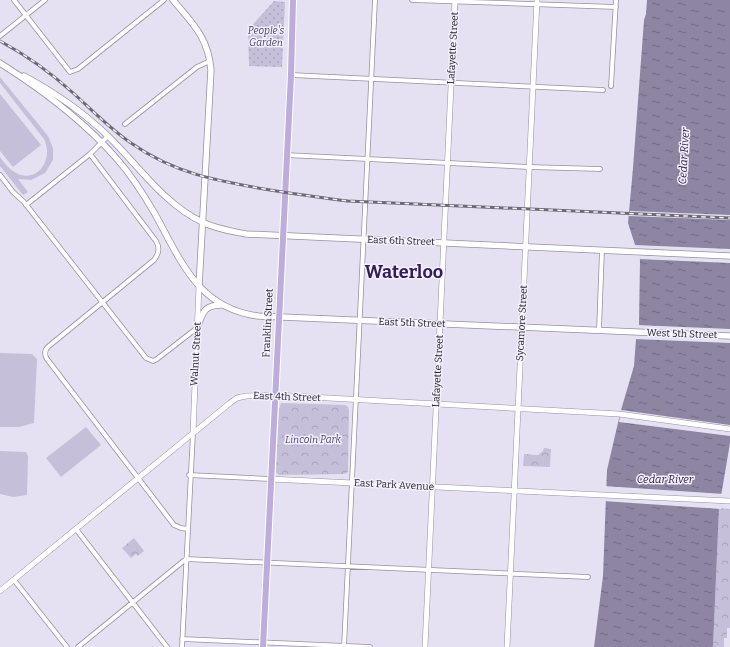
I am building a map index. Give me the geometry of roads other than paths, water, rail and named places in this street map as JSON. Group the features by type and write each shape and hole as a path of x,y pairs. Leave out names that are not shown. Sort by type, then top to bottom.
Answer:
{"main road":[{"name":"Walnut Street","path":"173,0 198,30 208,50 211,70 198,286"},
{"name":"Franklin Street","path":"263,645 294,0"},
{"name":"East 6th Street","path":"3,65 33,81 84,115 108,136 170,200 184,212 202,222 222,230 246,234 283,236 730,256"},
{"name":"East 5th Street","path":"3,65 68,112 102,142 138,186 181,263 198,286 213,299 233,310 249,315 279,317 634,332"},
{"path":"197,328 205,310 215,305 223,305"},
{"name":"West 5th Street","path":"634,332 730,336"}],"street":[{"path":"14,0 70,72 78,69 164,0"},
{"path":"0,36 45,0"},
{"path":"344,646 374,0"},
{"path":"412,0 537,2 616,7"},
{"path":"611,86 616,0"},
{"name":"Lafayette Street","path":"425,647 455,1"},
{"name":"Sycamore Street","path":"506,647 537,2"},
{"path":"125,124 197,67 210,61"},
{"path":"291,75 603,90"},
{"path":"26,205 90,154 108,136"},
{"path":"90,154 156,241 158,244 158,252 154,260 49,346 45,350 46,358 174,525 180,528 188,529"},
{"path":"286,155 600,169"},
{"path":"0,175 13,192 26,205 144,356 149,360 157,360 197,328"},
{"path":"599,330 602,250"},
{"name":"Walnut Street","path":"182,647 198,286"},
{"name":"East 4th Street","path":"0,591 76,528 135,482 192,433 237,398 246,396 274,395 619,414 730,429"},
{"name":"East Park Avenue","path":"189,475 730,502"},
{"path":"76,528 168,647"},
{"path":"78,647 186,559 588,577"},
{"path":"14,580 67,647"},
{"path":"182,639 263,645 370,647"}],"water":[{"name":"Cedar River","path":"647,0 730,0 730,443 719,508 713,647 594,647 603,576 607,470 621,410 634,366 636,339 639,325 640,260 628,223 644,20"}],"railway":[{"path":"0,41 46,71 64,85 108,125 147,154 198,175 270,190 348,201 730,218"}],"district":[{"name":"Waterloo","path":"404,272"}],"park label":[{"name":"People's Garden","path":"266,36"},
{"name":"Lincoln Park","path":"313,440"}]}
